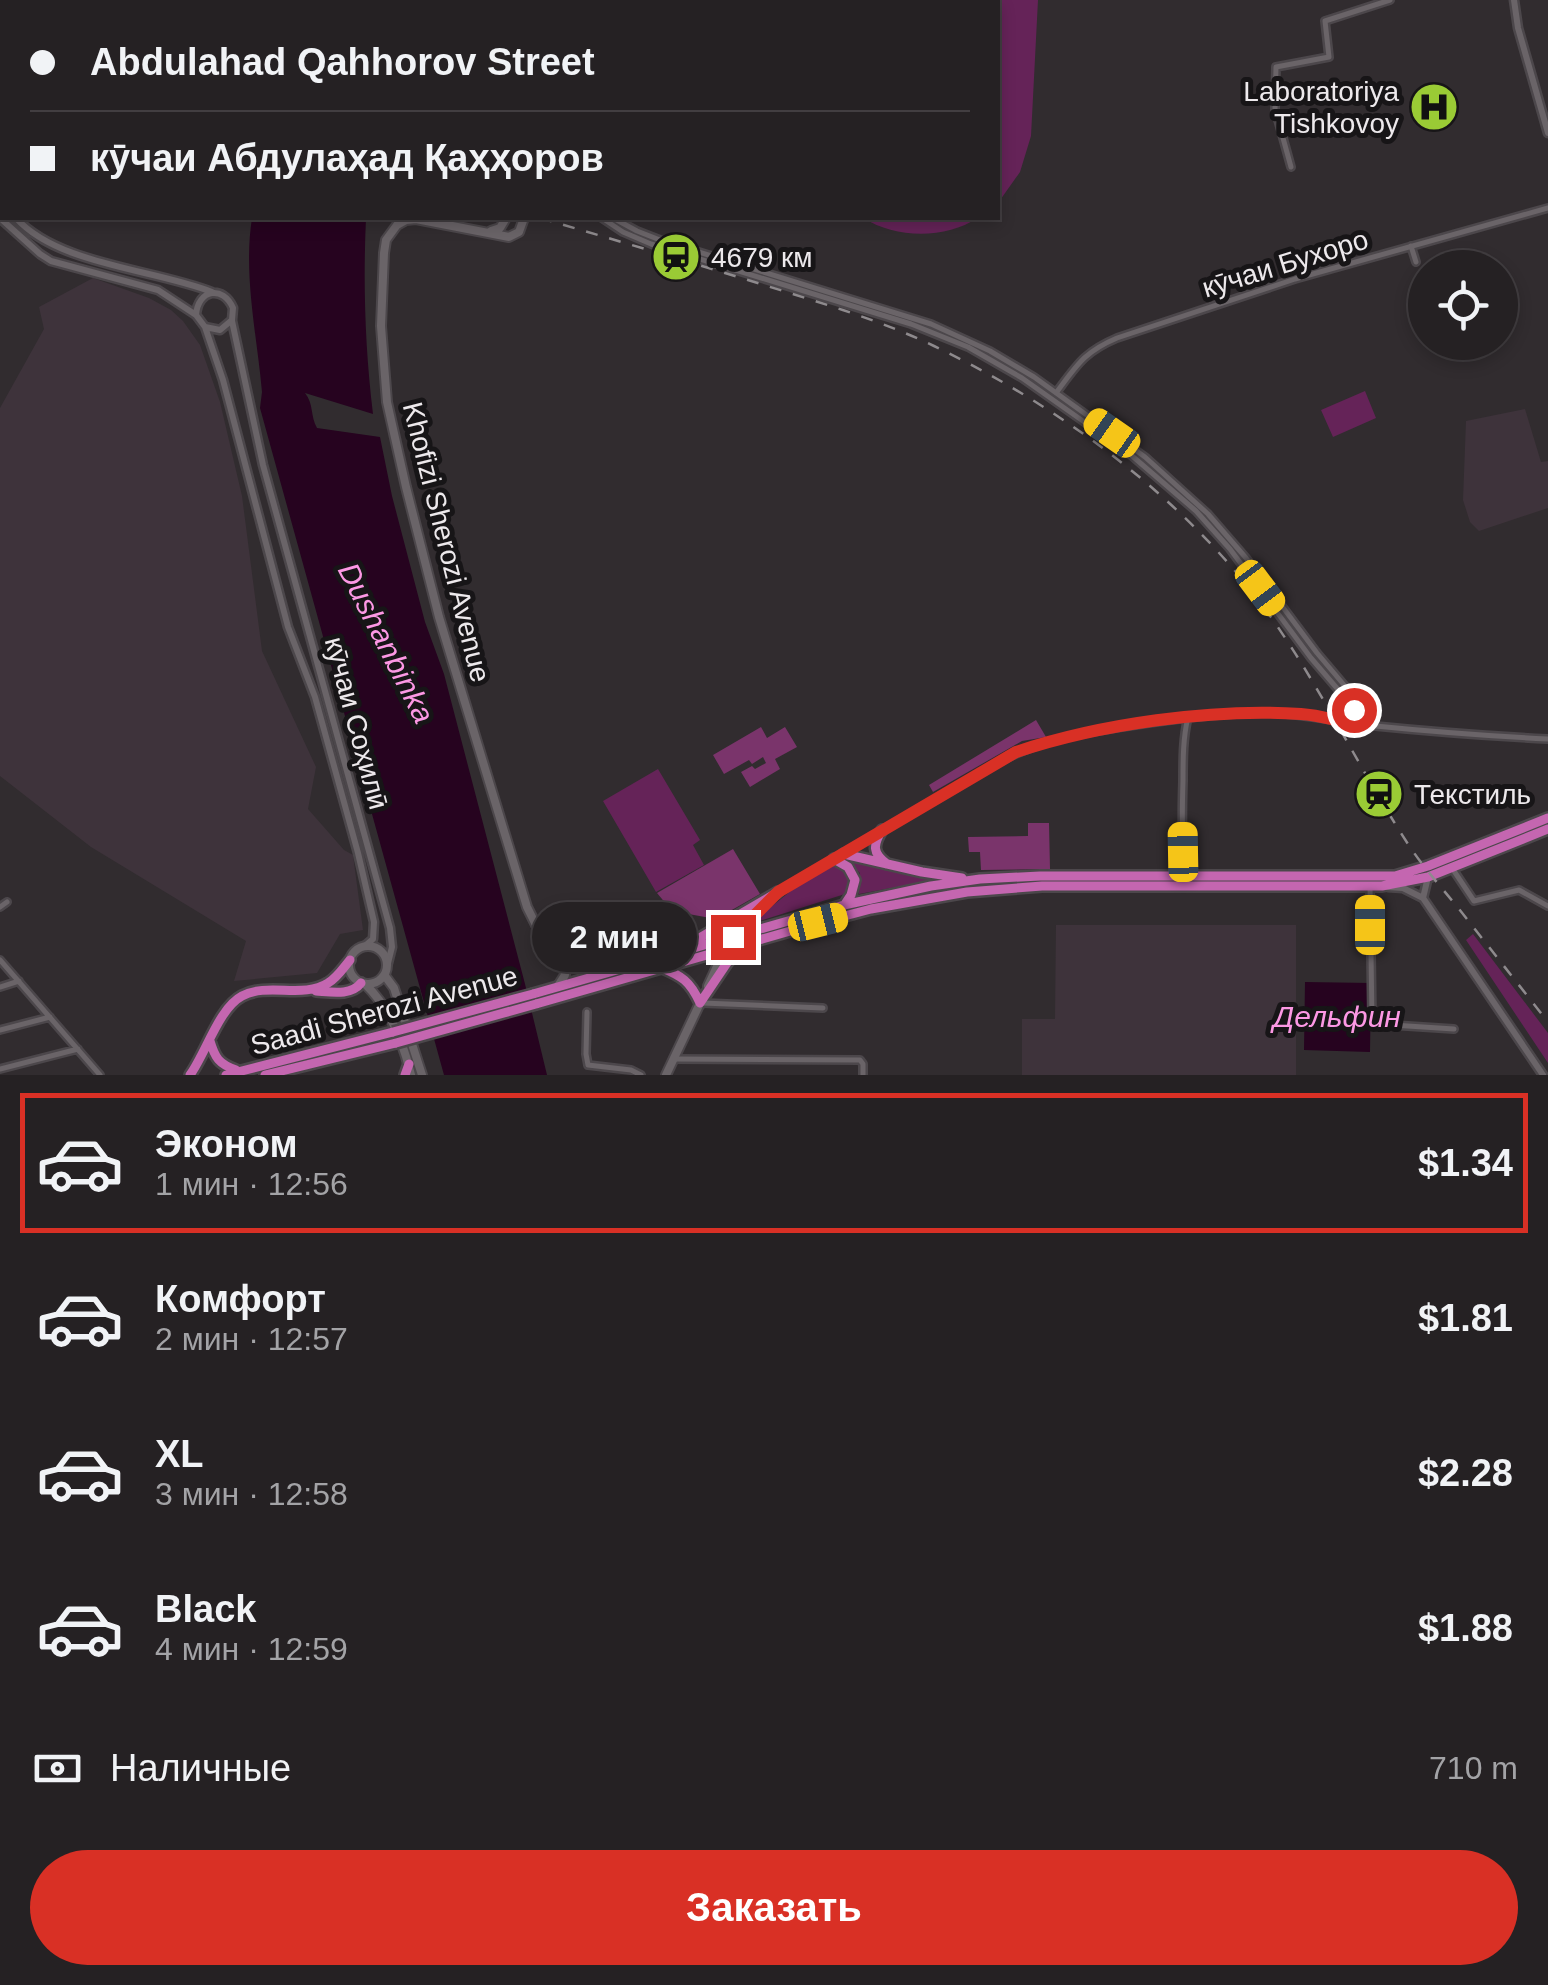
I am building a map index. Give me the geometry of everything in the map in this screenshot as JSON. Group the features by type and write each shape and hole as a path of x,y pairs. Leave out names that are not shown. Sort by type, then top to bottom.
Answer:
{"highway":[{"name":"Saadi Sherozi Avenue","path":"264,1075 630,971 677,952 844,905 931,886 1040,876 1395,876 1548,818"},
{"name":"Saadi Sherozi Avenue","path":"534,999 558,986 660,967 871,909 966,892 1042,886 1382,886 1428,877 1548,829"},
{"path":"882,830 875,849 878,857 889,865"},
{"path":"839,856 980,879"},
{"path":"839,856 855,880 844,905"},
{"path":"677,952 778,892"},
{"path":"700,1003 727,963 748,942"},
{"path":"298,990 328,983 350,960"},
{"path":"660,967 679,974 693,986 700,1003"},
{"path":"190,1075 229,1006 240,996 298,990 346,992 363,984"},
{"name":"Saadi Sherozi Avenue","path":"226,1075 395,1038"},
{"path":"210,1041 216,1060 239,1071"},
{"path":"310,1075 320,1060"},
{"path":"408,1064 408,1075"}],"main road":[{"name":"Khofizi Sherozi Avenue","path":"406,220 386,240 381,309 387,402 467,714 527,908 552,949"},
{"name":"Khofizi Sherozi Avenue","path":"421,220 486,232"},
{"path":"486,232 500,228 505,220"},
{"path":"486,232 514,236 523,220"},
{"path":"666,1075 733,937"},
{"path":"363,984 376,983 385,976 388,964 377,947 359,948 350,960 350,971 388,1011 408,1064"},
{"path":"552,949 630,971"},
{"path":"552,949 564,969 565,976 558,986"},
{"path":"385,976 394,988 422,1075"}],"street":[{"path":"1291,167 1275,109 1276,67 1329,57 1325,21 1390,0"},
{"path":"1514,0 1518,28 1548,133"},
{"name":"кӯчаи Бухоро","path":"1056,393 1084,356 1104,343 1268,287 1548,208"},
{"name":"кӯчаи Соҳилӣ","path":"2,220 51,261 158,290 196,315 205,327 223,380 288,627 315,696 358,853 374,922 372,939 366,945"},
{"path":"19,220 50,244 214,293"},
{"path":"605,220 633,237 901,313 1008,360 1152,463 1215,520 1316,653 1366,711 1368,725"},
{"path":"617,220 708,258"},
{"path":"1411,246 1412,250"},
{"path":"800,286 911,324 988,357 1147,468 1223,540 1311,658 1351,704 1354,724"},
{"path":"196,315 200,300 214,293"},
{"name":"кӯчаи Соҳилӣ","path":"214,293 230,301 233,308 232,320 263,465 390,928 392,947 388,964"},
{"path":"205,327 220,330 232,320"},
{"path":"246,470 263,465"},
{"path":"733,937 778,892 1016,752 1059,738 1188,717 1263,713 1548,739"},
{"path":"1188,717 1184,733 1182,820 1188,876"},
{"path":"1452,868 1474,901 1519,890 1548,906"},
{"path":"1423,898 1428,877"},
{"path":"1370,886 1372,1020 1377,1024 1454,1028"},
{"path":"1382,886 1402,888 1423,898 1543,1075"},
{"path":"0,960 100,1075"},
{"path":"0,986 18,981"},
{"path":"700,1003 823,1008"},
{"path":"586,1012 588,1065 641,1075"},
{"path":"0,1030 50,1017"},
{"path":"0,1069 78,1049"},
{"path":"673,1059 860,1060 863,1075"}],"shaded area":[{"path":"1000,0 1038,0 1031,136 1020,172 1000,200"},
{"path":"868,220 974,220 951,230 921,234"},
{"path":"93,278 149,298 183,321 200,345 220,402 242,496 262,651 316,767 308,809 353,855 363,930 340,934 317,973 234,981 246,941 91,847 0,776 0,408 44,329 39,307"},
{"path":"1365,391 1376,418 1333,437 1321,410"},
{"path":"1525,409 1541,462 1548,461 1548,508 1479,531 1470,522 1463,500 1466,421"},
{"path":"1036,720 1046,737 1022,741 933,792 929,785"},
{"path":"761,727 767,738 785,727 797,747 775,759 780,769 750,787 741,772 766,763 763,757 724,774 713,755"},
{"path":"658,769 700,840 693,845 704,865 656,892 603,801"},
{"path":"1028,823 1049,823 1050,869 981,870 980,852 969,852 968,837 1028,836"},
{"path":"733,849 760,894 716,919 672,911 657,893"},
{"path":"848,861 939,879 859,894 860,873"},
{"path":"835,865 846,870 849,877 845,894 750,924 797,886"},
{"path":"1056,925 1296,925 1296,1075 1022,1075 1022,1019 1055,1019"},
{"path":"1473,934 1548,1033 1548,1063 1466,940"}],"water":[{"name":"Dushanbinka","path":"252,220 366,220 365,316 373,414 305,393 317,428 380,437 392,496 425,622 444,674 547,1075 444,1075 260,408"},
{"name":"Дельфин","path":"1305,982 1371,983 1370,1052 1304,1050"}],"railway":[{"path":"547,220 893,328 1021,393 1145,481 1217,551 1272,618 1414,853 1548,1022"}],"place":[{"name":"Laboratoriya Tishkovoy","path":"1434,107"},
{"name":"4679 км","path":"676,257"},
{"name":"Текстиль","path":"1379,794"}],"route":[{"path":"733,937 778,892 1016,752 1098,730 1188,717 1304,714 1354,724 1354,710"}]}
